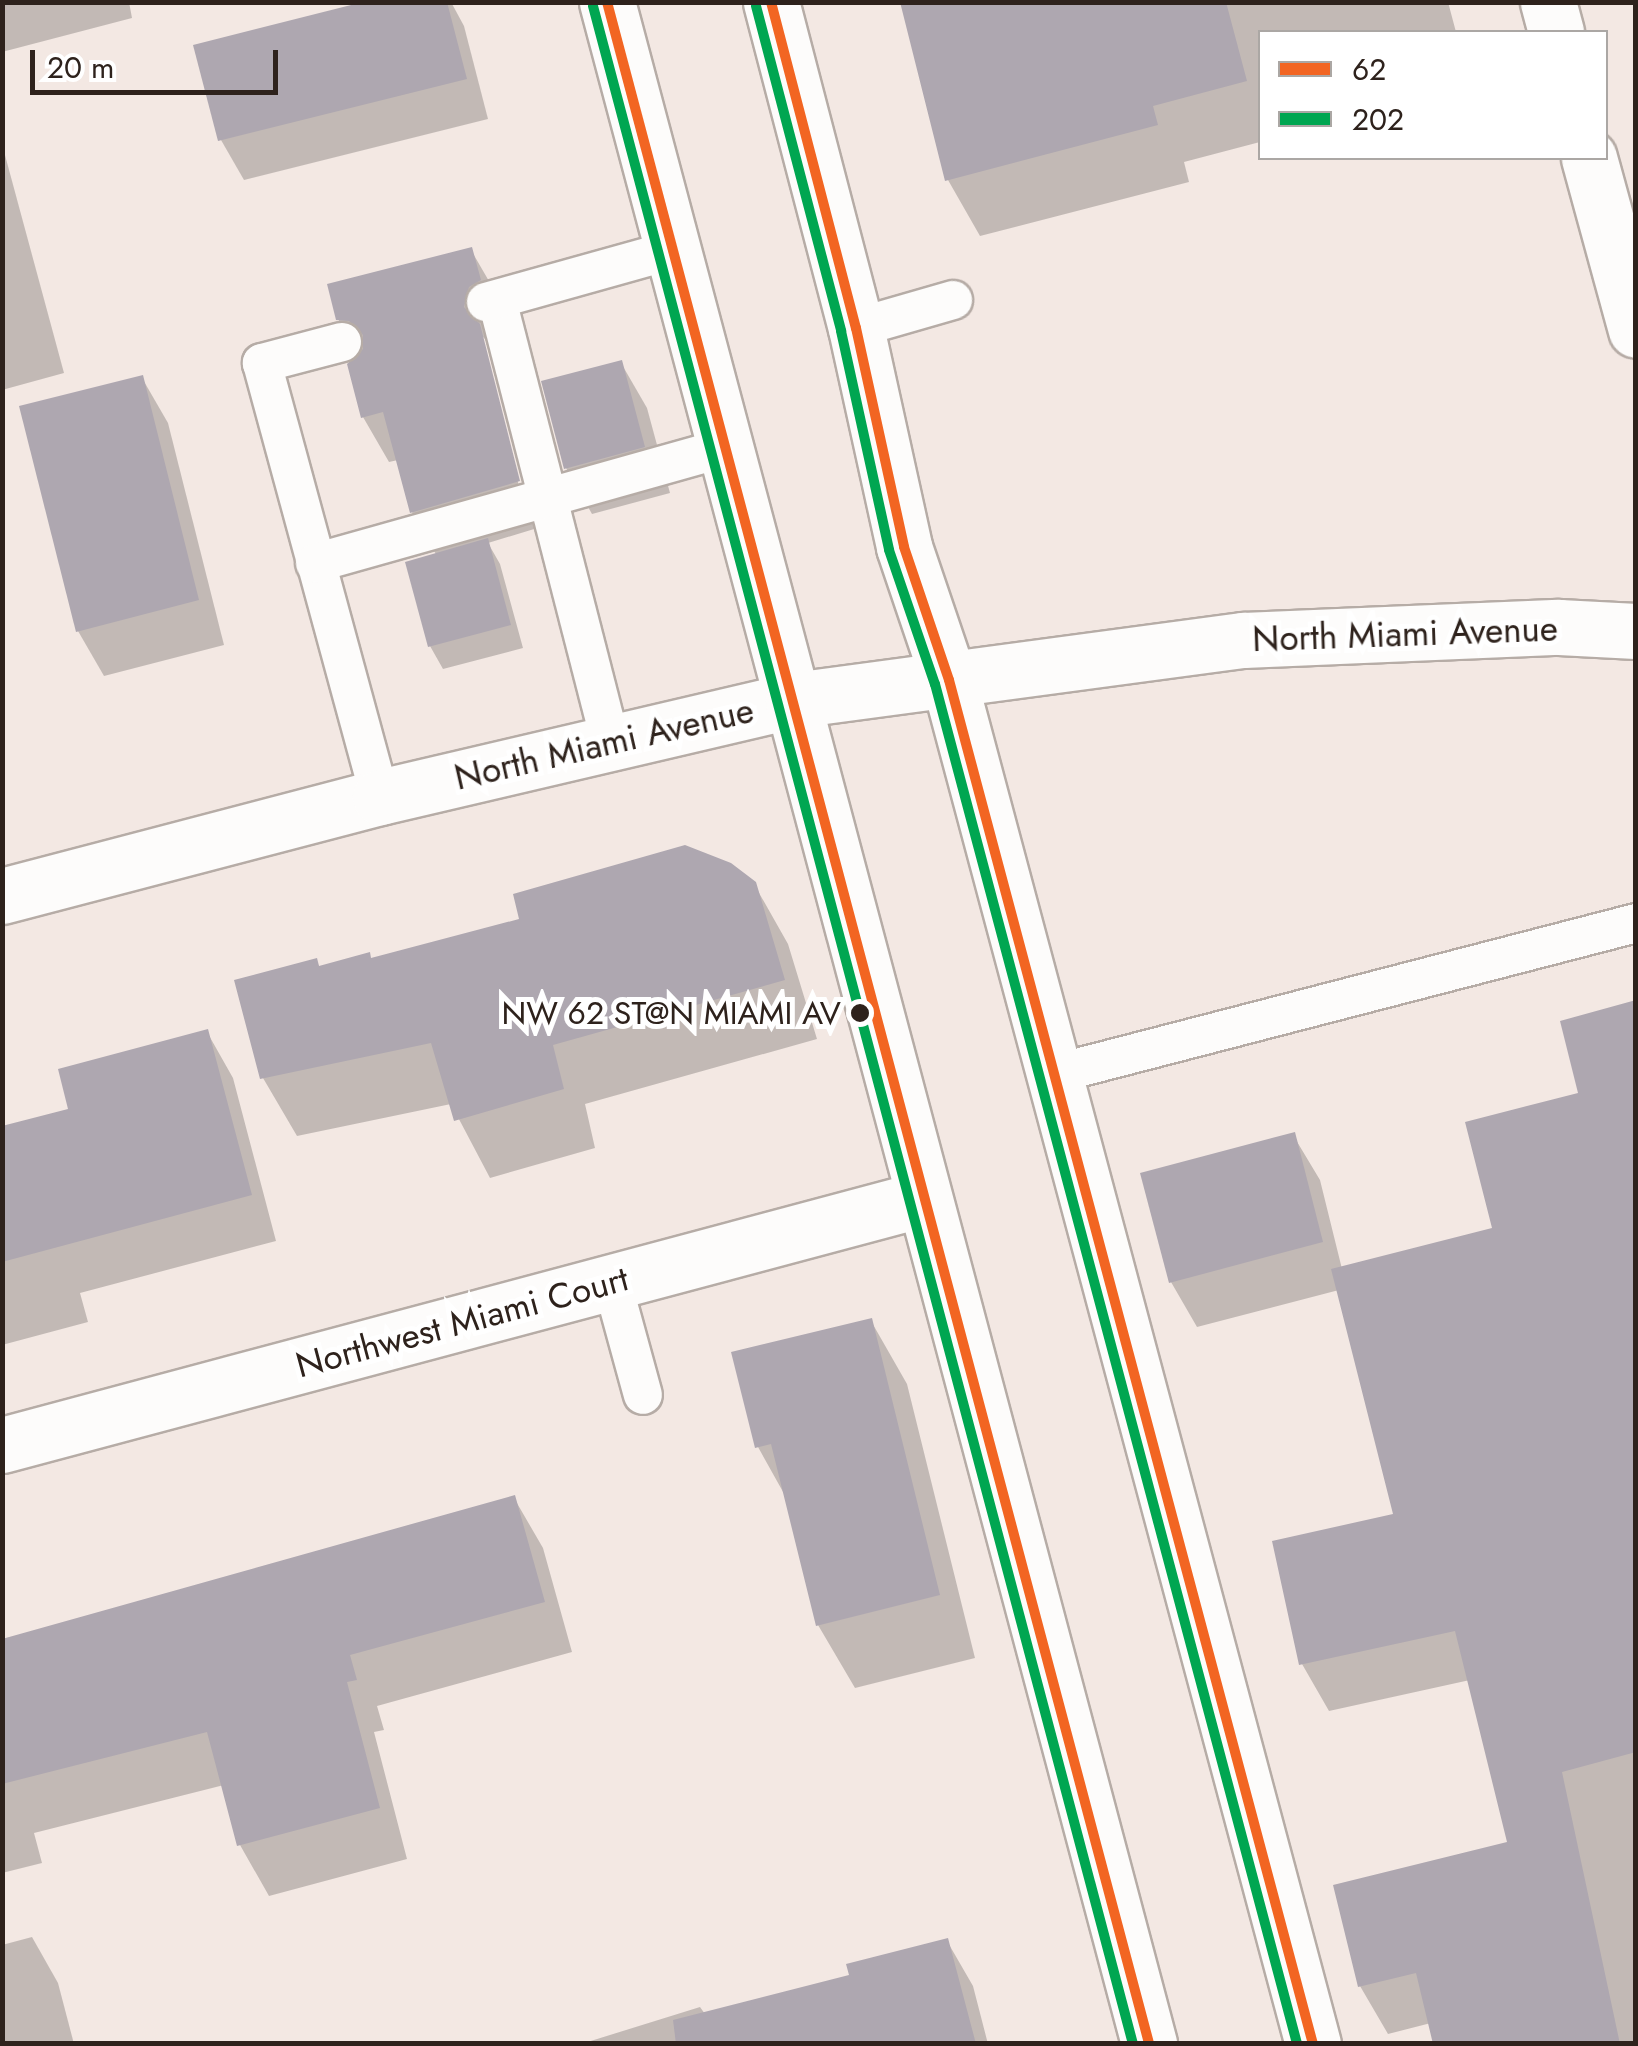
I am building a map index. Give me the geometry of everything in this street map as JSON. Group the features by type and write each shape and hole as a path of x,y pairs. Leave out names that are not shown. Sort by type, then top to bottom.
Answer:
{"main road":[{"path":"606,2 1150,2044"},
{"path":"771,2 856,328 904,547 949,680 1313,2044"},
{"path":"1548,2 1555,30"},
{"path":"1590,160 1636,330"},
{"name":"North Miami Avenue","path":"2,896 610,740 793,700 1243,640 1559,627 1636,631"},
{"name":"Northwest Miami Court","path":"2,1445 922,1199"}],"lane":[{"path":"610,740 492,301 672,250"},
{"path":"856,328 953,300"},
{"path":"342,342 262,363 380,797"},
{"path":"315,563 724,448"},
{"path":"1054,1074 1636,923"},
{"path":"612,1282 643,1395"}],"building":[{"path":"363,2 447,2 467,79 218,141 193,45"},
{"path":"900,2 1226,2 1247,81 1153,106 1158,125 945,181"},
{"path":"472,247 481,280 469,287 464,307 480,324 520,481 410,513 383,412 361,418 347,364 363,349 363,335 349,321 336,320 327,284"},
{"path":"622,360 645,447 564,469 541,381"},
{"path":"143,375 199,600 76,632 19,406"},
{"path":"488,538 511,625 428,647 405,562"},
{"path":"685,845 731,863 756,882 785,980 553,1045 564,1089 454,1121 431,1043 260,1079 234,980 317,958 319,966 370,952 371,958 519,919 513,894"},
{"path":"1636,1000 1636,1752 1562,1772 1620,2044 1433,2044 1416,1973 1358,1987 1333,1885 1507,1842 1455,1631 1299,1665 1272,1541 1393,1514 1331,1269 1492,1228 1465,1122 1578,1093 1560,1021"},
{"path":"208,1029 252,1195 2,1262 2,1126 68,1109 58,1069"},
{"path":"1295,1132 1323,1242 1169,1283 1140,1173"},
{"path":"872,1318 940,1595 816,1626 771,1444 755,1448 731,1352"},
{"path":"515,1495 545,1602 350,1655 357,1680 347,1682 380,1808 237,1846 207,1732 2,1784 2,1639"},
{"path":"948,1938 976,2044 676,2044 673,2020 849,1975 846,1964"}],"transit line":[{"name":"62","path":"607,2 1149,2044"},
{"name":"62","path":"771,2 856,328 904,547 949,680 1313,2044"},
{"name":"202","path":"593,6 1133,2044"},
{"name":"202","path":"756,6 841,331 889,550 935,684 1297,2044"}],"place":[{"name":"NW 62 ST@N MIAMI AV","path":"860,1013"}]}
